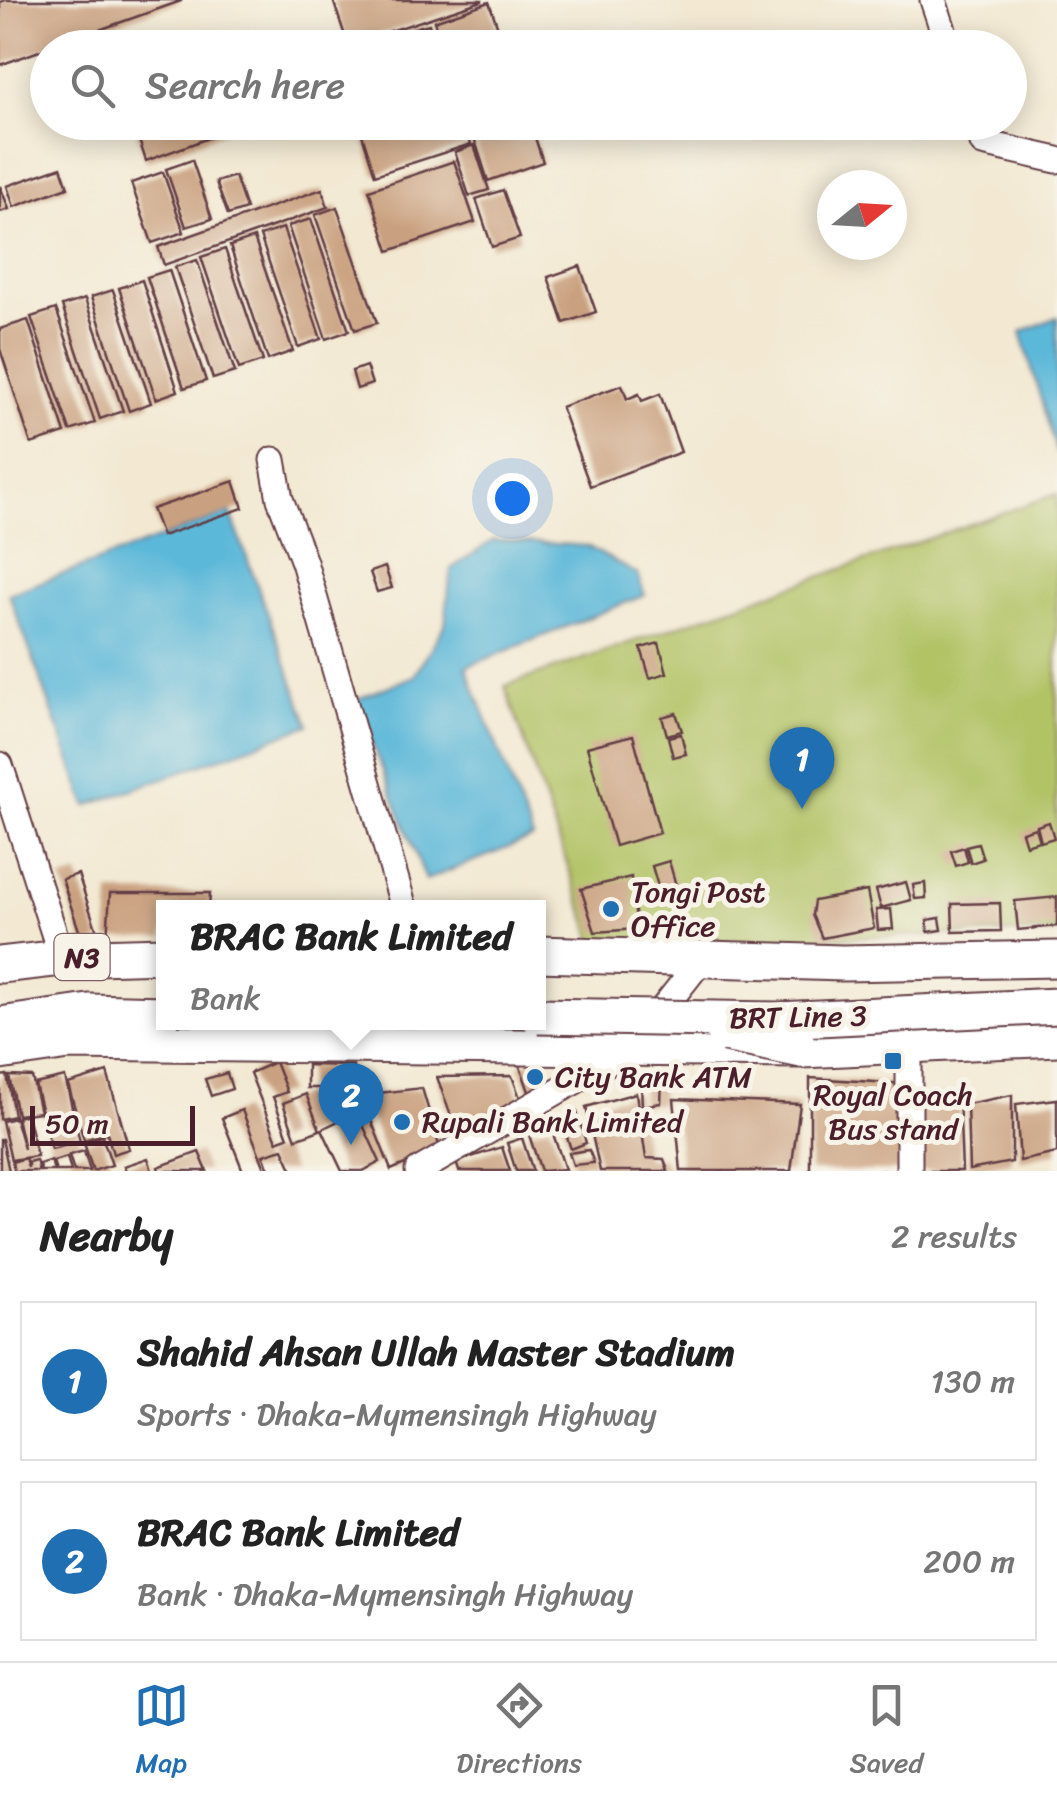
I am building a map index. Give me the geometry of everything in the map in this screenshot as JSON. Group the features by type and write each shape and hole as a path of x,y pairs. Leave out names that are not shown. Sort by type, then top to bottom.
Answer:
{"highway":[{"path":"546,954 843,963 1057,959"},
{"name":"N3","path":"0,965 62,958 156,956"},
{"name":"BRT Line 3","path":"546,1017 634,1033 779,1020 1057,1006"},
{"path":"0,1024 89,1012 156,1014"},
{"path":"0,1052 70,1042 634,1033 802,1050 909,1048 1057,1038"}],"street":[{"path":"933,0 944,30"},
{"path":"982,140 1057,160"},
{"path":"273,460 280,499 304,562 402,900"},
{"path":"0,765 62,958"},
{"path":"418,1171 444,1165 634,1033 702,959"},
{"path":"909,1048 910,1171"}],"green space":[{"path":"1057,494 1057,932 595,944 505,686"}],"water":[{"path":"1057,317 1057,454 1021,332"},
{"path":"230,512 309,725 87,806 9,594"},
{"path":"494,540 587,546 637,574 645,595 466,667 533,838 426,880 355,700 414,676 445,625 451,569"}],"building":[{"path":"181,0 99,30 30,30 30,54 0,65 0,2"},
{"path":"333,0 482,0 394,30 343,30"},
{"path":"489,2 499,30 437,30 434,21"},
{"path":"429,24 431,30 407,30"},
{"path":"139,140 203,140 146,161"},
{"path":"364,140 470,140 471,144 375,175"},
{"path":"475,140 536,140 543,162 488,181"},
{"path":"474,145 489,190 469,196 455,152"},
{"path":"192,160 212,219 186,227 166,169"},
{"path":"454,161 475,222 389,251 369,190"},
{"path":"61,167 68,187 14,207 7,186"},
{"path":"163,172 184,232 152,243 131,183"},
{"path":"235,176 246,209 228,215 216,182"},
{"path":"0,186 9,209 0,212"},
{"path":"322,189 328,207 164,265 158,247"},
{"path":"503,190 520,238 492,247 476,199"},
{"path":"337,207 377,323 355,330 315,215"},
{"path":"311,219 349,331 326,339 288,226"},
{"path":"283,228 321,339 298,347 260,236"},
{"path":"254,238 293,351 268,360 230,246"},
{"path":"225,249 263,361 239,369 201,257"},
{"path":"197,260 235,372 213,379 175,267"},
{"path":"580,266 596,312 564,323 548,277"},
{"path":"169,270 206,381 184,388 147,277"},
{"path":"142,280 178,391 156,399 119,288"},
{"path":"113,290 151,403 129,411 91,297"},
{"path":"85,299 123,411 100,419 62,306"},
{"path":"56,309 95,423 70,431 31,317"},
{"path":"28,320 65,433 31,444 0,349 0,329"},
{"path":"366,366 372,384 357,389 352,371"},
{"path":"622,385 627,399 639,394 642,401 660,394 681,452 590,486 561,407"},
{"path":"234,481 243,508 162,536 152,509"},
{"path":"385,567 392,588 377,592 370,572"},
{"path":"659,643 667,673 650,678 641,648"},
{"path":"676,713 682,731 667,735 662,717"},
{"path":"681,734 686,754 673,757 668,737"},
{"path":"633,735 660,833 615,846 587,747"},
{"path":"1049,822 1054,838 1041,842 1037,826"},
{"path":"1035,828 1039,841 1026,845 1022,832"},
{"path":"978,843 983,859 971,863 966,846"},
{"path":"964,847 968,862 956,866 951,851"},
{"path":"669,861 679,896 662,900 652,866"},
{"path":"78,874 100,941 84,946 62,879"},
{"name":"Tongi Post Office","path":"631,877 637,929 595,932 581,889"},
{"path":"906,882 911,900 881,908 876,890"},
{"path":"925,883 926,898 915,899 913,885"},
{"path":"867,891 874,928 822,938 812,915 814,901"},
{"path":"110,893 210,893 210,900 156,900 156,938 107,939"},
{"path":"1057,897 1057,926 1018,930 1015,901"},
{"path":"1000,903 1001,931 953,932 952,904"},
{"path":"891,909 893,929 878,930 876,910"},
{"path":"940,918 942,930 928,932 927,920"},
{"name":"City Bank ATM","path":"541,1061 549,1090 531,1097 519,1064"},
{"path":"275,1062 287,1092 273,1097 288,1137 277,1141 250,1073"},
{"path":"307,1065 353,1066 353,1088 307,1088"},
{"path":"107,1072 129,1149 113,1154 107,1133 84,1140 68,1084"},
{"path":"227,1073 232,1089 211,1096 205,1079"},
{"path":"7,1075 14,1116 0,1119 0,1076"},
{"path":"9,1076 32,1077 40,1112 17,1115"},
{"path":"512,1076 523,1106 456,1130 437,1077"},
{"path":"65,1077 80,1142 51,1149 35,1084"},
{"path":"810,1078 906,1084 910,1171 810,1171"},
{"path":"662,1080 661,1103 642,1106 641,1084"},
{"name":"Rupali Bank Limited","path":"422,1088 440,1149 391,1170 361,1095"},
{"path":"636,1093 646,1158 664,1159 668,1171 600,1171 586,1107"},
{"path":"306,1094 320,1130 296,1139 283,1103"},
{"path":"959,1094 962,1171 912,1171 914,1096"},
{"path":"1012,1095 1012,1162 969,1170 967,1104"},
{"path":"674,1099 800,1104 791,1171 681,1171"},
{"path":"1057,1099 1057,1153 1020,1161 1016,1104"},
{"path":"242,1110 266,1171 243,1171 222,1118"},
{"path":"357,1112 380,1162 363,1171 342,1171 322,1129"},
{"path":"577,1112 586,1143 571,1149 560,1117"},
{"path":"27,1114 37,1156 11,1160 2,1121 15,1118 24,1149 17,1117"},
{"path":"550,1125 565,1169 541,1171 528,1132"},
{"path":"102,1136 112,1165 93,1171 84,1143"},
{"path":"522,1138 533,1171 516,1171 507,1143"},
{"path":"2,1139 9,1171 0,1171"},
{"path":"502,1147 510,1171 459,1171 456,1162"},
{"path":"283,1149 293,1171 270,1171 263,1155"},
{"path":"589,1150 594,1163 573,1165 569,1153"},
{"path":"84,1151 90,1171 74,1171 69,1155"},
{"path":"199,1152 207,1171 159,1171 158,1167"},
{"path":"67,1157 71,1171 56,1171 53,1161"},
{"path":"25,1158 28,1168 28,1162 36,1160 39,1171 14,1171 12,1162"},
{"path":"148,1158 152,1171 126,1171 124,1166"},
{"path":"51,1160 54,1171 41,1171 39,1164"}],"place":[{"name":"Shahid Ahsan Ullah Master Stadium","path":"802,809"},
{"name":"Tongi Post Office","path":"611,909"},
{"name":"Royal Coach Bus stand","path":"893,1061"},
{"name":"City Bank ATM","path":"535,1077"},
{"name":"Rupali Bank Limited","path":"402,1122"},
{"name":"BRAC Bank Limited","path":"351,1145"}]}
